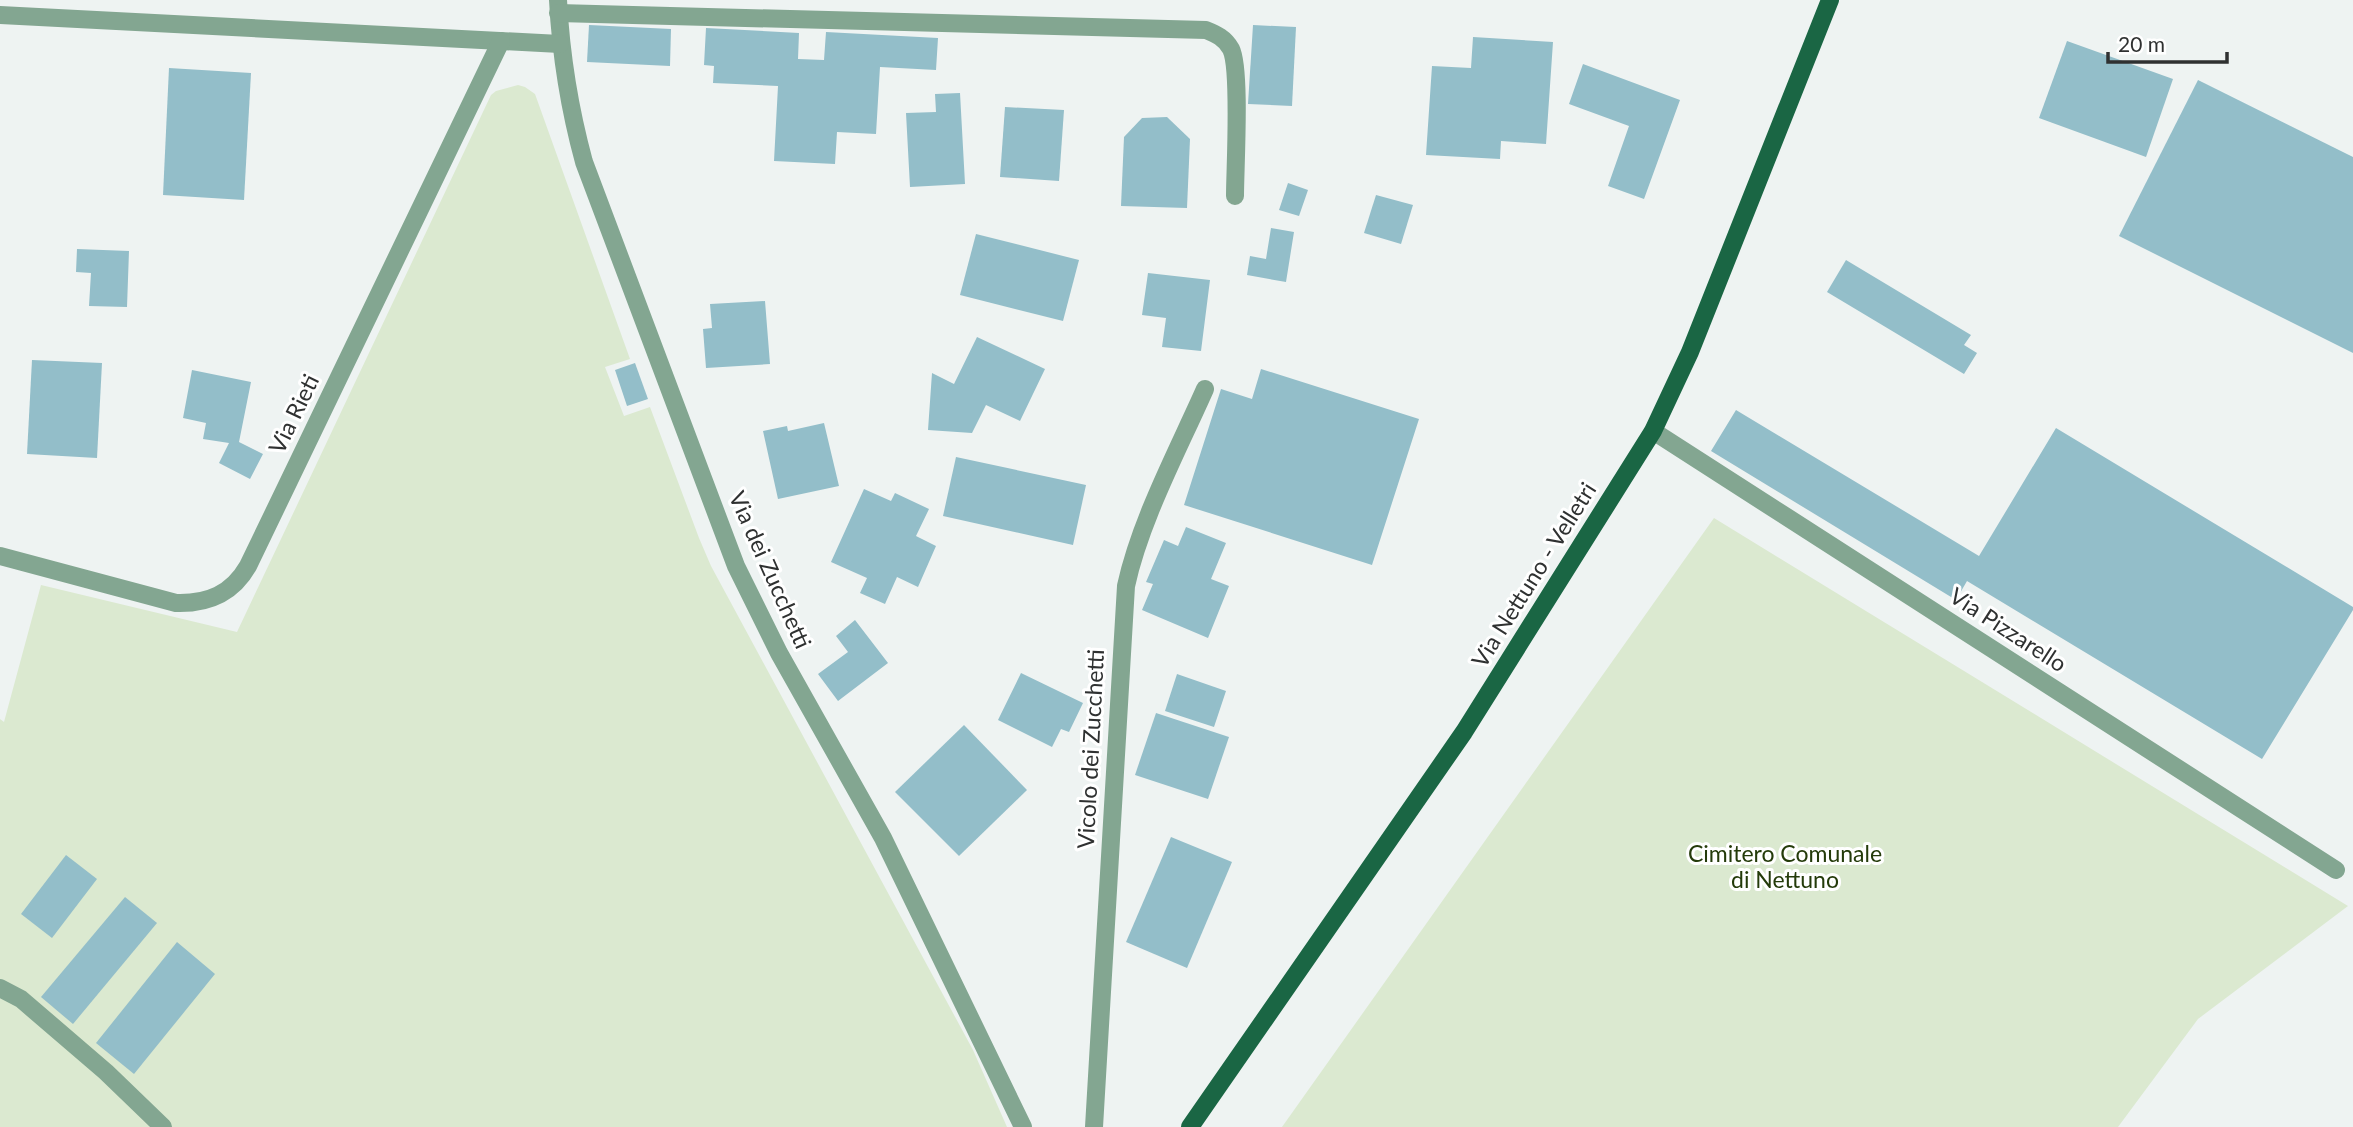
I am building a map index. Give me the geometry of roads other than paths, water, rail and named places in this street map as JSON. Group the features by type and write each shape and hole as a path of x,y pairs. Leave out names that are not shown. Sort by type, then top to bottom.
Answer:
{"main road":[{"name":"Via Nettuno - Velletri","path":"1189,1127 1464,732 1653,431 1690,352 1820,31 1830,0"}],"street":[{"name":"Via dei Zucchetti","path":"558,7 570,108 584,162 736,566 779,653 883,838 1023,1127"},
{"path":"558,7 1206,30 1224,40 1235,60 1235,196"},
{"path":"0,15 561,44"},
{"name":"Via Rieti","path":"0,556 176,603 213,599 234,585 248,566 500,41"},
{"name":"Vicolo dei Zucchetti","path":"1094,1127 1126,586 1143,530 1205,388"},
{"name":"Via Pizzarello","path":"1653,431 2336,870"},
{"path":"0,988 21,999 106,1072 163,1127"}],"park label":[{"name":"Cimitero Comunale di Nettuno","path":"1785,867"}]}
